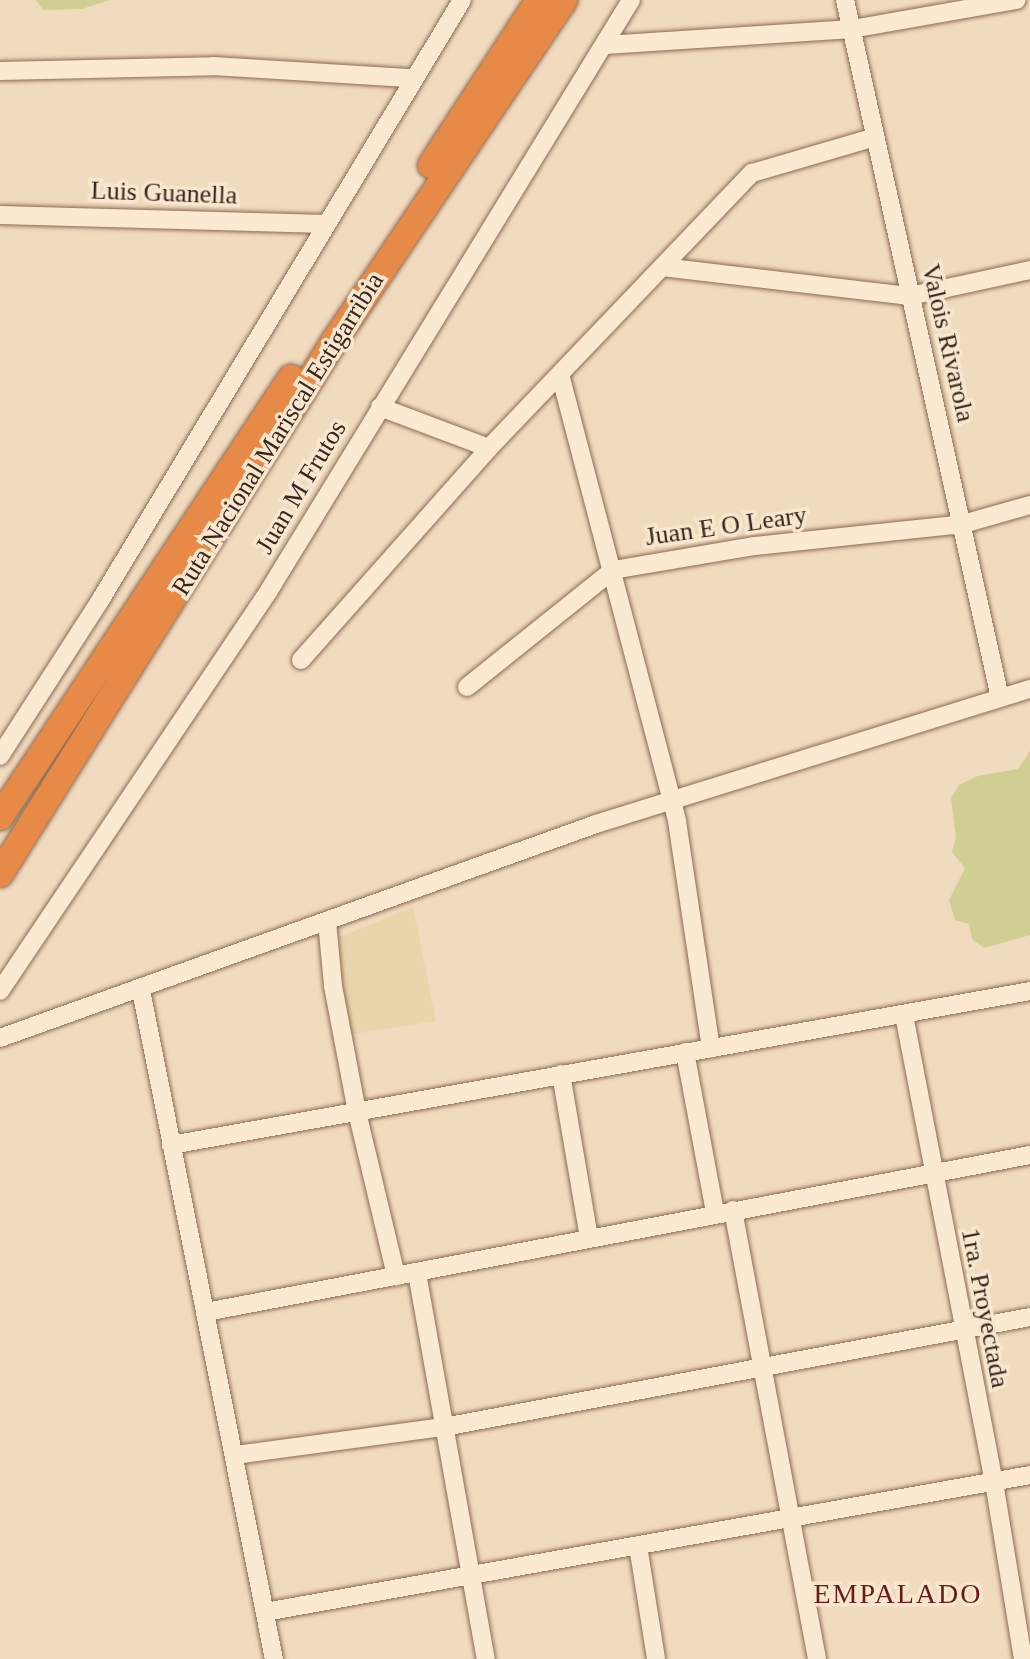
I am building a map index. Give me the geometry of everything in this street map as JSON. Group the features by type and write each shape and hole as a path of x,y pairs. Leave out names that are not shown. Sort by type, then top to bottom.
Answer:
{"highway":[{"name":"Ruta Nacional Mariscal Estigarribia","path":"0,817 539,0"},
{"name":"Ruta Nacional Mariscal Estigarribia","path":"0,874 335,340 564,0"}],"street":[{"path":"0,756 101,599 412,78 462,0"},
{"name":"Juan M Frutos","path":"0,991 268,592 631,0"},
{"name":"Valois Rivarola","path":"845,0 1000,698"},
{"path":"605,45 852,29 1016,0"},
{"path":"0,71 213,66 412,78"},
{"path":"301,660 489,448 561,378 662,267 758,169 875,137"},
{"name":"Luis Guanella","path":"0,215 326,224"},
{"path":"662,267 910,296 1030,270"},
{"path":"561,378 613,570 693,895 711,1048"},
{"path":"380,407 489,448"},
{"name":"Juan E O Leary","path":"467,687 613,570 755,546 963,524 1030,505"},
{"path":"0,1038 670,801 1030,689"},
{"path":"327,921 357,1112 396,1276"},
{"path":"141,990 236,1455 274,1659"},
{"path":"171,1145 1030,991"},
{"name":"1ra. Proyectada","path":"904,1015 962,1331 994,1482 1023,1659"},
{"path":"685,1052 762,1365 794,1517 817,1659"},
{"path":"561,1074 589,1238"},
{"path":"206,1312 1030,1155"},
{"path":"417,1273 486,1659"},
{"path":"236,1455 444,1427 1030,1317"},
{"path":"265,1612 1030,1475"},
{"path":"638,1546 656,1659"}],"shaded area":[{"path":"36,0 109,0 82,9 43,10"},
{"path":"1030,751 1030,935 984,948 972,939 969,924 955,920 949,900 965,868 952,852 956,838 951,798 959,785 978,776 1018,769"},
{"path":"413,907 436,1021 347,1035 330,941"}],"district":[{"name":"EMPALADO","path":"898,1594"}]}
